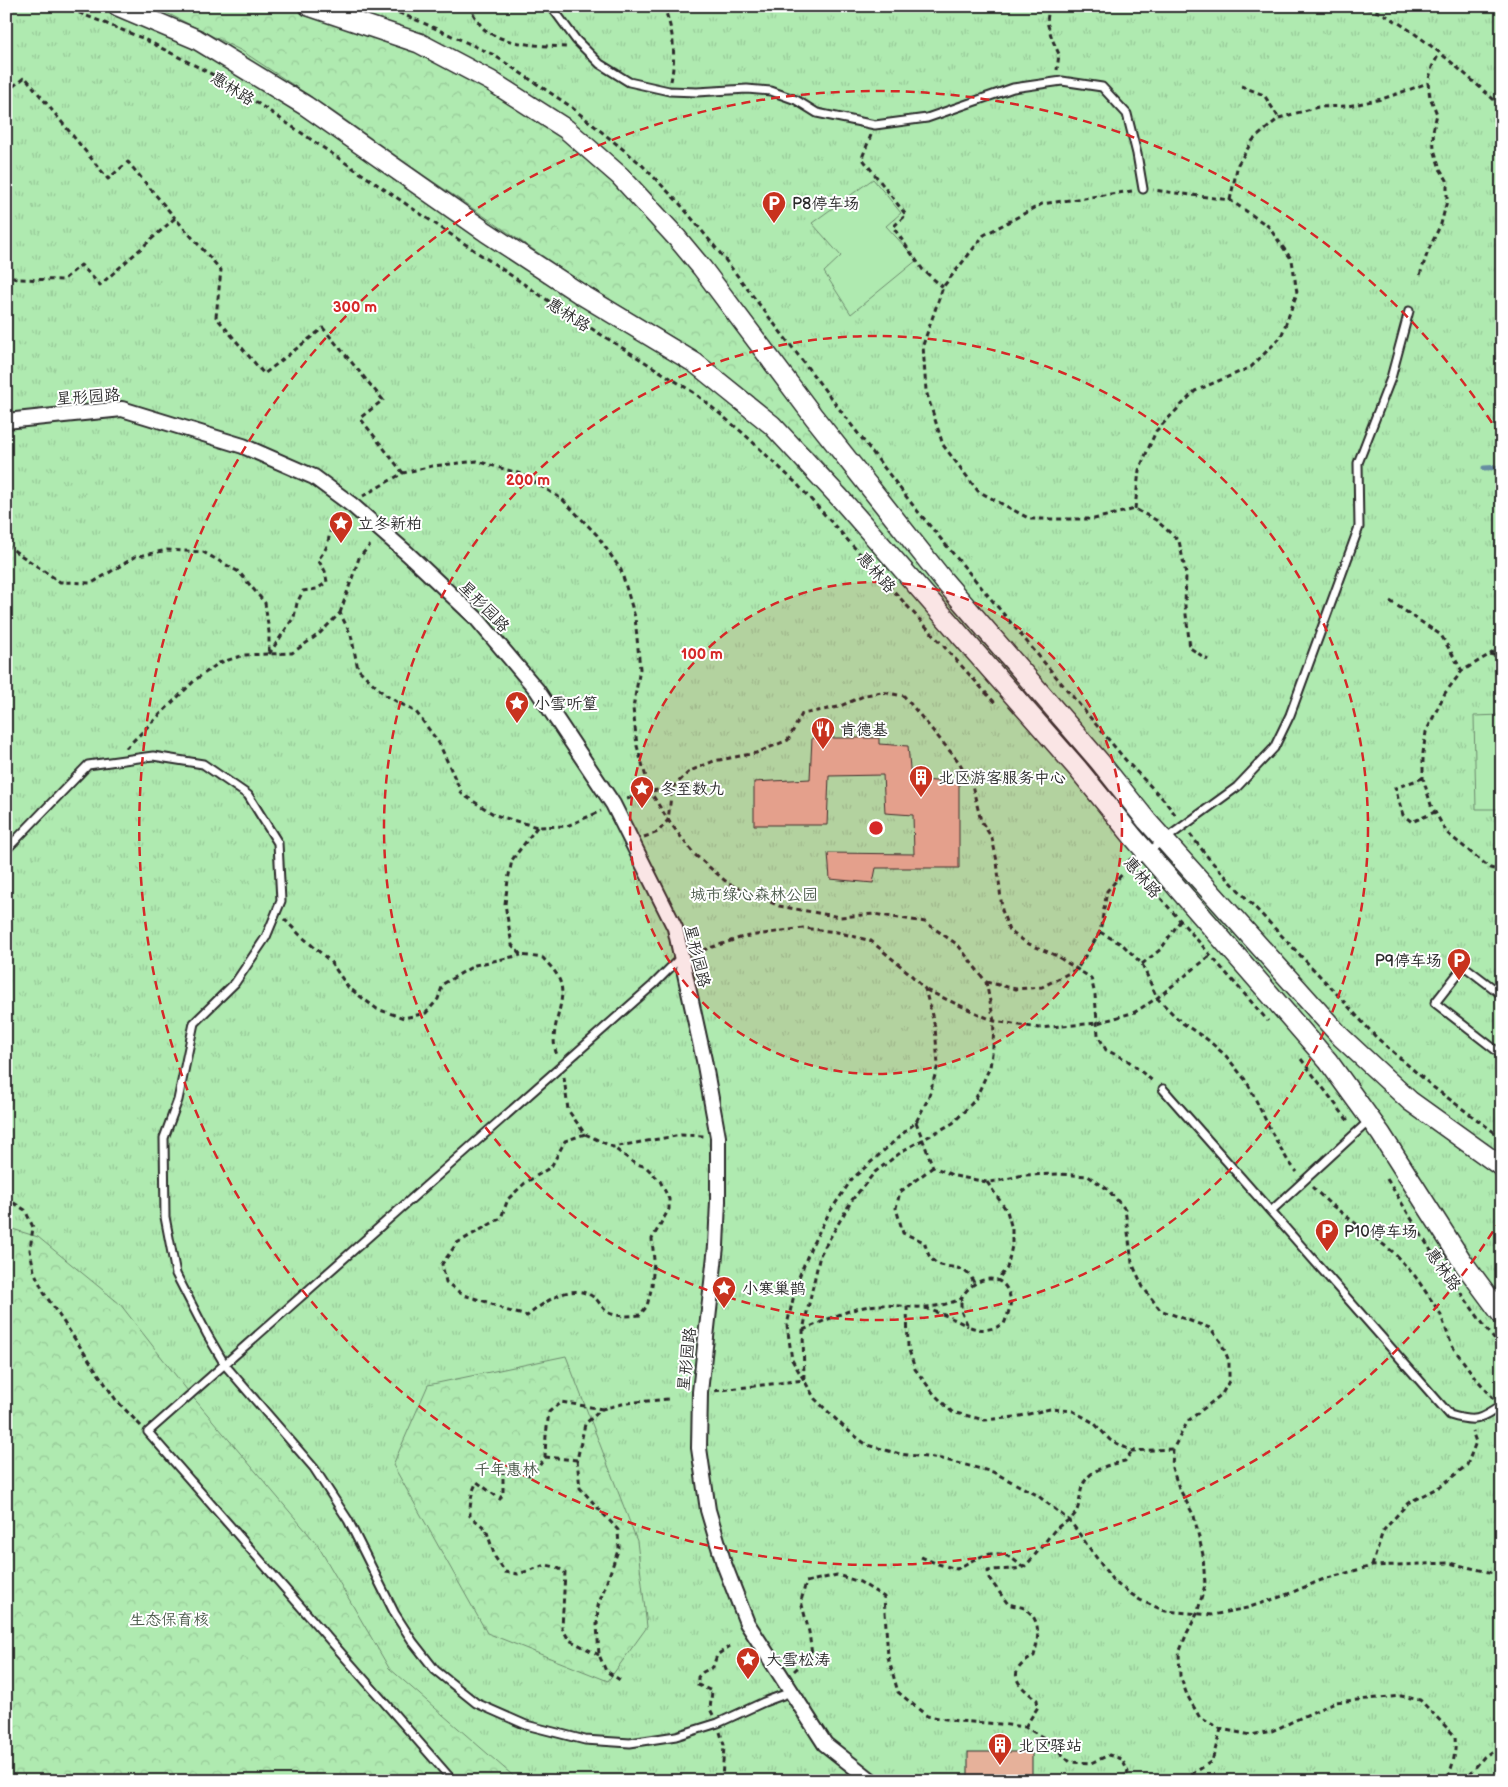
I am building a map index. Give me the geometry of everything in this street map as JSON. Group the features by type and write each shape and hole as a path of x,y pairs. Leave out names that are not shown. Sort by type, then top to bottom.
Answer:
{"main road":[{"name":"惠林路","path":"118,6 196,39 306,106 486,232 579,293 695,363 772,426 847,505 1077,768 1146,852 1328,1061 1370,1119 1462,1261 1502,1315"},
{"path":"309,6 419,43 491,81 566,129 620,176 702,268 814,417 944,581 1164,840 1341,1037 1410,1101 1502,1167"}],"street":[{"name":"星形园路","path":"6,421 122,408 243,446 314,477 352,505 408,554 477,619 537,690 613,804 675,928 704,1060 718,1137 716,1246 700,1392 699,1448 708,1510 724,1564 747,1623 825,1744 872,1781"}],"lane":[{"path":"551,6 566,29 600,64 629,82 669,91 697,92 747,89 771,91 796,100 817,113 875,125 927,118 1014,88 1062,81 1102,87 1127,114 1143,189"},
{"path":"1131,864 1237,787 1274,748 1290,715 1359,527 1358,463 1391,378 1409,311"},
{"path":"6,850 88,765 153,756 203,764 248,795 278,843 281,901 266,937 235,983 194,1023 178,1100 164,1138 165,1216 176,1274 225,1365 314,1468 348,1520 395,1614 413,1642 435,1670 476,1702 526,1726 585,1740 630,1744 676,1736 718,1723 764,1702 792,1692"},
{"path":"453,1781 148,1432 562,1066 682,957"},
{"path":"1502,995 1464,966 1435,1003 1502,1055"},
{"path":"1162,1089 1450,1416 1469,1421 1486,1416 1502,1405"},
{"path":"1271,1211 1370,1119"}],"path":[{"name":"惠林路","path":"62,6 142,38 225,81 566,312 696,394 743,433 796,483 1000,709"},
{"path":"382,6 419,20 492,54 563,101 641,164 680,204 720,253 915,508 1129,764 1164,800 1210,860 1336,992 1376,1037 1433,1087 1502,1138"},
{"path":"468,6 484,29 506,40 541,46 583,47"},
{"path":"663,6 670,28 674,58 669,91"},
{"path":"1049,6 1047,22 1059,54 1056,69 1062,81"},
{"path":"1358,6 1386,15 1462,71 1502,107"},
{"path":"1420,275 1428,251 1442,224 1447,201 1447,180 1440,169 1434,149 1433,131 1437,114 1430,97 1428,83 1432,68 1439,54"},
{"path":"6,92 24,77 108,178 128,162 221,270 216,317 264,374 323,328 382,400 360,418 403,473"},
{"path":"1230,200 1238,164 1253,140 1279,118 1318,107 1348,106 1382,99 1428,83"},
{"path":"1240,86 1264,95 1279,118"},
{"path":"875,125 862,158 906,215 893,227 923,270 943,287"},
{"path":"1135,509 1138,470 1156,432 1195,391 1251,366 1258,361 1282,337 1297,293 1292,260 1268,226 1230,200 1143,189 1042,204 984,235 943,287 923,345 926,391 943,445 978,491 1030,519 1094,518 1135,509 1156,520 1179,541 1186,574 1185,606 1190,648 1208,660"},
{"path":"6,270 16,280 63,280 82,265 100,285 175,218"},
{"path":"269,654 294,617 297,603 304,591 317,590 328,582 325,571 318,560 327,547 329,530 335,520 367,493 403,473 432,466 477,461 521,474 562,499 597,535 620,570 636,617 640,669 633,708 637,746 650,791 668,820 694,854 729,884 779,906 840,918 874,914 925,922 958,945 986,982 994,1022 993,1047 990,1067 975,1100 953,1124 904,1150 875,1172 852,1200 820,1255 803,1330 804,1380"},
{"path":"6,545 60,582 92,583 135,557 168,550 203,552 239,572 266,603 270,632 269,654"},
{"path":"103,763 131,744 195,680 218,663 244,655 292,652 319,634 340,614 359,558 370,545"},
{"path":"1390,601 1441,635 1462,671"},
{"path":"340,614 351,635 358,669 386,695 416,712 439,743 462,794 495,815 538,827 567,826 613,804 650,791 672,788 690,771 714,761 756,754 788,740 802,714 838,707 866,695 882,692 904,696 959,762 972,785 981,821 992,838 998,861 1002,910 1010,931 1029,944 1056,955 1091,978 1096,995 1098,1035 1106,1050 1127,1060 1162,1089"},
{"path":"1502,647 1489,653 1462,671 1446,693 1426,732 1423,754 1423,778 1431,805 1446,833 1490,868 1502,871"},
{"path":"1489,653 1502,658"},
{"path":"1423,778 1395,788 1403,815 1412,822 1434,812"},
{"path":"632,841 658,832 668,820 672,788"},
{"path":"521,955 512,945 505,904 508,880 512,860 538,827"},
{"name":"惠林路","path":"1131,864 1271,1025"},
{"path":"986,982 1016,989 1042,986 1077,968 1100,932 1107,891 1131,864"},
{"path":"276,913 330,961 348,986 377,1009 404,1018 426,1013 438,998 443,984 476,965 521,955 543,958 558,976 562,989 554,1028 555,1050 562,1066 568,1110 585,1134 613,1147 634,1163 646,1167 660,1181 669,1199 669,1209 652,1239 654,1260 652,1286 647,1306 640,1314 628,1316 608,1313 596,1299 582,1292 564,1292 543,1303 527,1316 463,1295 446,1282 442,1264 457,1243 501,1218 508,1199 525,1183 550,1167 566,1141 585,1134"},
{"path":"1142,964 1162,949 1180,921"},
{"path":"682,957 743,937 803,928 838,932 871,942 908,972 925,989 994,1022 1039,1028 1098,1023 1135,1012 1158,998 1210,956"},
{"path":"925,989 936,1027 938,1065 928,1099 916,1122 852,1179 829,1213 811,1247 797,1282 787,1325 792,1360 815,1399 867,1446 900,1454 942,1459 993,1472 1037,1495 1070,1521 1114,1582 1140,1600 1165,1611 1212,1615 1248,1608 1324,1579 1372,1566 1449,1563 1502,1575"},
{"path":"1297,1053 1356,1132"},
{"path":"916,1122 933,1167 955,1176 986,1182 1023,1175 1058,1174 1088,1176 1107,1189 1125,1209 1132,1263 1143,1288 1160,1310 1210,1328 1221,1342 1228,1362 1228,1381 1222,1394 1188,1421 1173,1449 1172,1468 1179,1488 1194,1516 1203,1555 1205,1585 1197,1614 1179,1653 1180,1676 1187,1695 1200,1718 1220,1729 1251,1735 1272,1731 1335,1702 1401,1696 1420,1700 1455,1736 1456,1753 1444,1781"},
{"path":"613,1147 681,1135 718,1137"},
{"path":"933,1167 900,1192 896,1208 903,1233 924,1242 930,1258 942,1266 958,1267 971,1276 974,1283"},
{"name":"惠林路","path":"1386,1178 1436,1259 1502,1350"},
{"path":"986,1182 1007,1210 1012,1229 1012,1246 1007,1268 997,1280"},
{"path":"6,1198 25,1210 33,1228 30,1250 34,1271 44,1293 116,1400 148,1432"},
{"path":"922,1307 947,1316 968,1326 978,1330 991,1330 1004,1324 1009,1309 1010,1298 1004,1285 997,1280 986,1280 974,1283 965,1291 961,1299 961,1311 968,1326"},
{"path":"803,1330 833,1317 868,1306 895,1304 922,1307 946,1305 961,1299"},
{"path":"908,1306 908,1347 915,1369 934,1394 952,1412 985,1420 1016,1417 1050,1409 1072,1411 1094,1423 1110,1440 1132,1451 1173,1449"},
{"path":"700,1392 804,1380"},
{"path":"599,1655 569,1640 562,1628 565,1572 556,1567 546,1565 518,1574 505,1572 495,1557 486,1529 470,1516 474,1488 477,1482 500,1499 503,1493 503,1471 514,1469 529,1475 538,1468 545,1457 549,1412 561,1402 602,1409 669,1399"},
{"path":"602,1409 585,1424 577,1460 580,1488 618,1530 619,1548 598,1606 597,1624 599,1655 606,1671 620,1680"},
{"path":"1372,1566 1383,1531 1408,1503 1441,1486 1467,1465 1476,1442 1469,1421"},
{"path":"1025,1727 1038,1707 1037,1700 1019,1686 1017,1674 1021,1664 1034,1656 1039,1638 1037,1622 1026,1609 1008,1604 989,1578 988,1571 1023,1567 1029,1563 1057,1528 1070,1521 1077,1512 1084,1481 1095,1471 1125,1461 1132,1451"},
{"path":"545,1457 577,1460"},
{"path":"921,1556 938,1564 957,1569 976,1558 996,1553 1012,1557 1023,1567"},
{"path":"782,1678 796,1670 812,1655 809,1632 801,1601 806,1582 838,1575 860,1582 884,1597 888,1657 898,1692 927,1716 958,1721 1025,1727 1046,1739 1070,1762 1092,1763 1109,1755 1122,1759 1128,1772 1122,1781"},
{"path":"722,1781 724,1745 718,1723 710,1708 712,1691 698,1685 698,1677 702,1672 713,1667 718,1655 730,1646"},
{"path":"1185,1781 1212,1761 1220,1729"},
{"path":"1464,1781 1484,1757 1502,1744"},
{"path":"1447,1777 1451,1781"}],"green space":[{"name":"城市绿心森林公园","path":"6,6 1502,6 1502,1781 6,1781"},
{"path":"153,6 290,6 370,33 432,59 482,84 544,124 601,169 646,210 1074,744 1061,734 815,454 757,400 689,347 581,282 242,51"},
{"path":"873,179 901,213 886,226 917,260 851,314 824,272 841,256 812,223"},
{"path":"1502,715 1502,809 1476,809 1474,716"},
{"name":"生态保育核","path":"6,1227 38,1237 120,1304 191,1395 317,1544 389,1668 519,1781 6,1781"},
{"name":"千年惠林","path":"566,1356 637,1541 647,1627 608,1681 487,1633 393,1465 428,1385"}],"building":[{"name":"北区游客服务中心","path":"812,738 879,738 879,744 908,746 911,779 959,783 959,868 876,868 873,883 830,879 828,853 914,854 913,815 885,813 883,775 829,776 827,825 754,825 754,782 810,779"},
{"name":"北区驿站","path":"968,1752 1032,1752 1032,1781 968,1781"}],"waterway":[{"path":"1484,468 1502,467"}],"place":[{"name":"P8停车场","path":"774,224"},
{"name":"立冬新柏","path":"341,544"},
{"name":"小雪听篁","path":"517,724"},
{"name":"肯德基","path":"823,750"},
{"name":"北区游客服务中心","path":"921,798"},
{"name":"冬至数九","path":"642,809"},
{"name":"P9停车场","path":"1459,981"},
{"name":"P10停车场","path":"1327,1252"},
{"name":"小寒巢鹊","path":"724,1309"},
{"name":"大雪松涛","path":"748,1680"},
{"name":"北区驿站","path":"1000,1766"}]}
